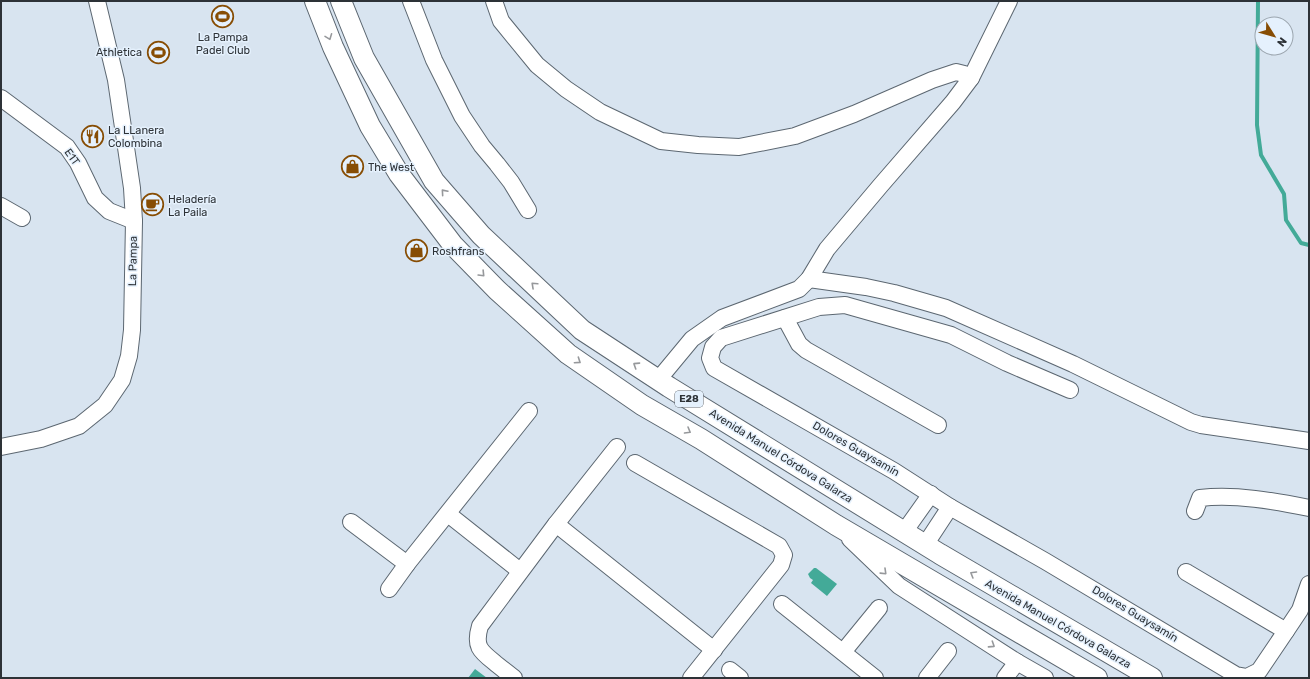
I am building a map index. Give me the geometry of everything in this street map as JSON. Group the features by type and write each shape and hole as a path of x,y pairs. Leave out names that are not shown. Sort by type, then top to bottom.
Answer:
{"main road":[{"name":"E28","path":"315,1 333,47 370,126 399,174 453,245 530,321 568,354 642,405 700,439 836,525 1097,678"},
{"name":"Avenida Manuel Córdova Galarza","path":"341,1 364,58 434,181 481,235 582,330 658,380 982,580 1152,678"}],"street":[{"name":"La Pampa","path":"1,447 41,438 79,426 105,405 122,380 128,356 132,330 134,221 132,188 116,80 97,1"},
{"path":"411,1 434,60 462,116 482,146 511,182 528,210"},
{"path":"494,1 501,21 537,65 566,89 600,112 661,141 739,147 795,136 854,114 932,80 956,72 971,78"},
{"path":"804,284 827,249 953,102 971,78 1009,1"},
{"name":"E1T","path":"1,98 67,147 78,163 95,198 109,211 134,221"},
{"path":"1,206 22,218"},
{"path":"658,380 692,339 722,318 804,284 866,287 894,293 946,308 1073,364 1201,426 1309,441"},
{"name":"Dolores Guaysamín","path":"1070,390 1007,363 951,335 845,305 819,307 721,338 713,347 710,358 714,368 894,471 950,507 1045,561 1236,675 1247,677 1259,671 1300,610 1309,584"},
{"path":"785,318 798,344 806,350 938,424"},
{"path":"389,589 407,564 529,411"},
{"path":"514,678 481,652 477,643 477,634 480,626 520,571 617,447"},
{"path":"635,463 779,546 784,555 781,565 691,678"},
{"path":"904,532 931,494"},
{"path":"1194,511 1200,498 1215,496 1259,500 1309,508"},
{"path":"925,545 950,507"},
{"path":"448,514 520,571"},
{"path":"351,522 407,564"},
{"path":"556,524 714,650"},
{"path":"836,525 900,586 1017,662 1045,678"},
{"path":"1186,572 1286,631"},
{"path":"782,604 875,678"},
{"path":"843,652 879,608"},
{"path":"927,678 948,651"},
{"path":"1005,678 1017,662"}],"shaded area":[{"path":"814,568 837,584 827,596 811,583 813,580 808,574"},
{"path":"475,669 487,678 468,678"}],"waterway":[{"path":"1258,1 1257,125 1261,155 1284,194 1286,220 1301,243 1309,245"}],"place":[{"name":"La Pampa Padel Club","path":"223,17"},
{"name":"Athletica","path":"158,52"},
{"name":"La LLanera Colombina","path":"92,136"},
{"name":"The West","path":"353,167"},
{"name":"Heladería La Paila","path":"153,205"},
{"name":"Roshfrans","path":"417,251"}]}
